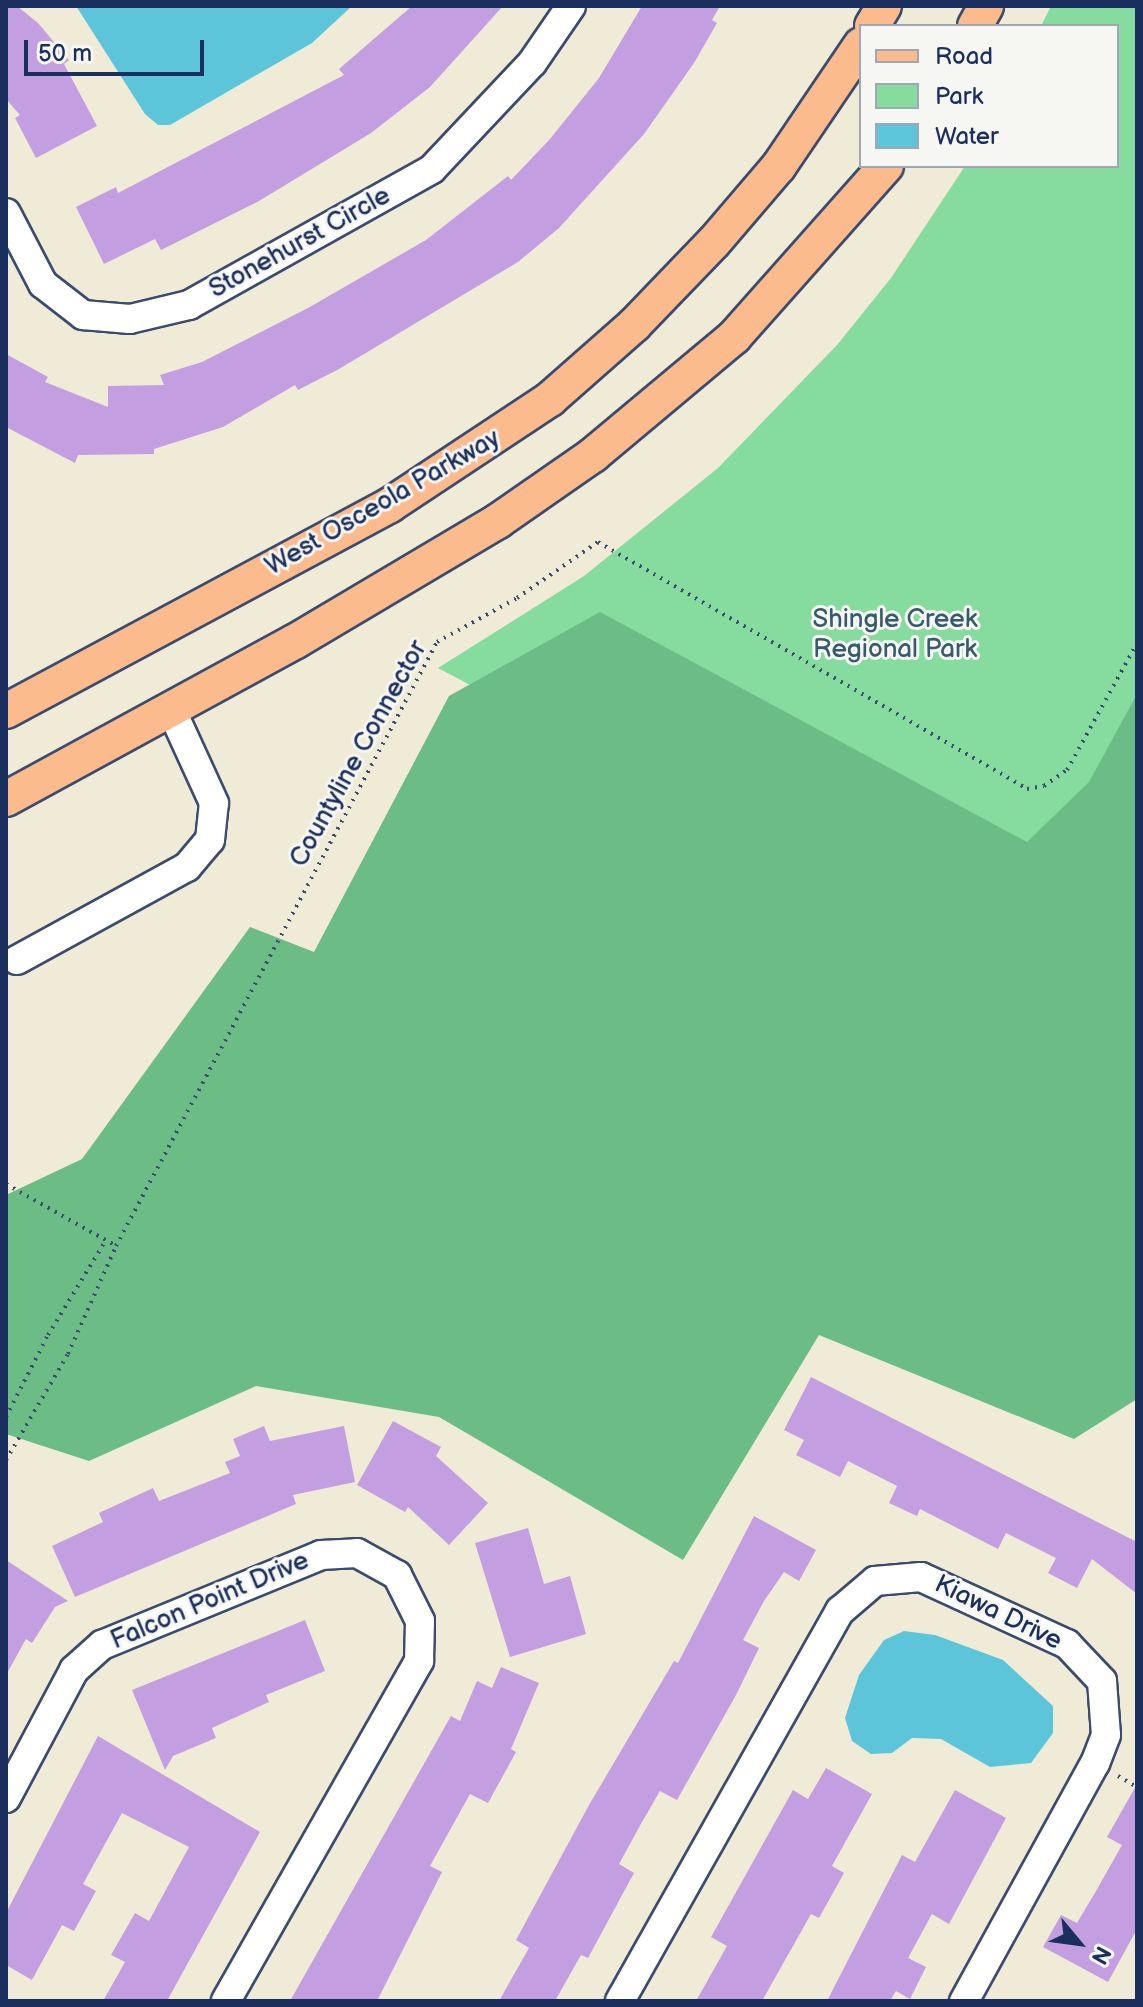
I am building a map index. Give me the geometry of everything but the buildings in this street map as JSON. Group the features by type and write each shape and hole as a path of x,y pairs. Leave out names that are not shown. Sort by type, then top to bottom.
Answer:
{"main road":[{"path":"873,24 884,6"},
{"path":"976,24 986,6"},
{"name":"West Osceola Parkway","path":"6,711 390,505 471,456 550,399 634,325 714,242 779,166 859,48"},
{"path":"6,799 171,709 498,521 593,455 734,337 884,168"}],"street":[{"name":"Stonehurst Circle","path":"6,213 43,284 83,315 130,319 189,305 432,169 532,63 571,6"},
{"path":"17,960 187,867 210,840 214,803 171,709"},
{"name":"Falcon Point Drive","path":"6,1798 74,1670 102,1645 321,1555 357,1553 397,1575 420,1621 419,1661 226,2001"},
{"name":"Kiawa Drive","path":"620,2001 840,1611 875,1581 921,1577 1067,1644 1102,1681 1106,1735 1095,1763 964,2001"}],"path":[{"name":"Countyline Connector","path":"116,1246 437,642 517,598 598,542 1027,789 1044,786 1067,770 1137,643"},
{"path":"6,1184 116,1246 68,1354 6,1460"},
{"path":"6,1417 48,1335 106,1240"}],"green space":[{"name":"Shingle Creek Regional Park","path":"1051,6 1137,6 1137,704 996,962 438,668 584,576 718,468 837,345 891,278 964,168 1119,168 1119,24 1042,24"},
{"path":"600,612 1027,842 1089,782 1137,694 1137,1399 1074,1439 819,1335 683,1560 439,1417 256,1386 89,1461 6,1434 6,1195 82,1159 250,927 314,952 449,696"}],"water":[{"path":"76,6 352,6 312,43 170,125 158,125 145,114"},
{"path":"904,1631 935,1635 1003,1660 1053,1706 1053,1733 1031,1763 990,1767 941,1739 912,1738 892,1753 871,1754 852,1741 845,1718 859,1675 884,1640"}]}
